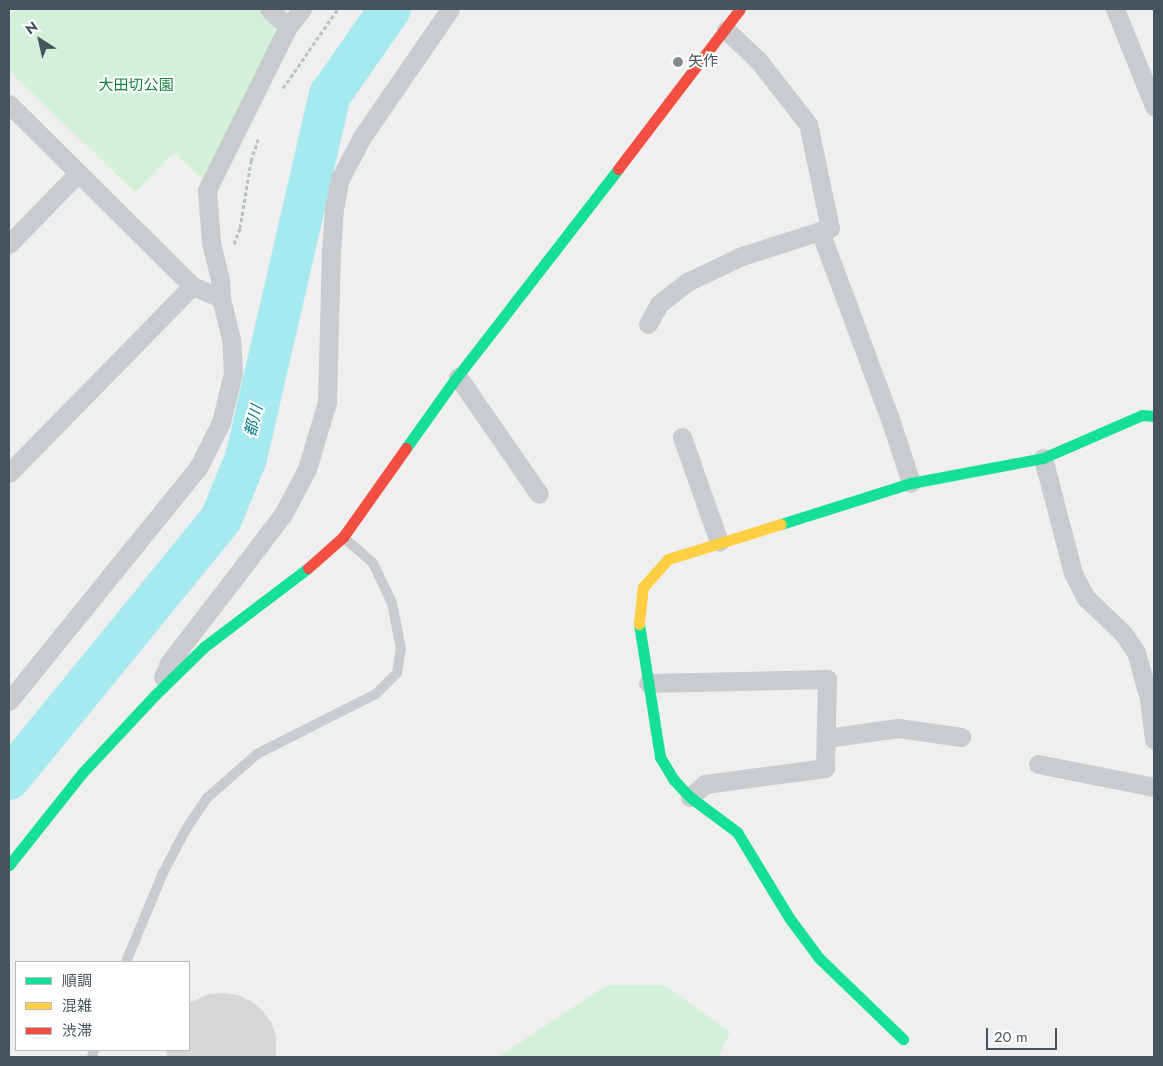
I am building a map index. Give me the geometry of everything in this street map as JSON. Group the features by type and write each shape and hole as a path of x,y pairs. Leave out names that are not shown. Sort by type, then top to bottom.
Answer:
{"street":[{"path":"270,9 288,27"},
{"path":"12,690 198,468 221,422 233,373 231,338 221,298 220,279 211,242 208,190 288,27 302,9"},
{"path":"155,695 169,663 282,516 307,469 327,402 331,253 334,209 340,179 362,137 450,9"},
{"path":"9,865 83,772 155,695 204,647 300,575 343,537 458,376 726,30 740,9"},
{"path":"1115,9 1154,106"},
{"path":"648,324 659,304 687,282 742,256 830,228 808,124 758,60 726,30"},
{"path":"9,104 192,286 221,298"},
{"path":"9,244 78,173"},
{"path":"820,231 890,419 911,483"},
{"path":"9,473 192,286"},
{"path":"458,376 539,494"},
{"path":"903,1039 819,958 790,919 737,832 690,797 674,780 660,757 639,626 643,587 668,559 911,483 1043,458 1142,416 1154,416"},
{"path":"682,437 719,542"},
{"path":"1043,458 1073,573 1086,597 1123,633 1136,652 1148,699 1154,740"},
{"path":"648,683 827,679 825,768 705,784 690,797"},
{"path":"826,738 898,728 962,737"},
{"path":"1038,764 1154,787"}],"lane":[{"path":"126,961 162,875 186,829 207,798 257,754 376,694 397,673 402,649 392,603 372,563 343,537"}],"path":[{"path":"282,90 338,9"},
{"path":"234,245 240,228 251,161 259,137"}],"green space":[{"name":"大田切公園","path":"16,9 261,9 274,22 275,35 204,181 174,152 135,192 9,71 9,17"},
{"path":"607,985 664,985 730,1032 718,1057 498,1057"}],"building":[{"path":"224,993 238,995 251,1001 262,1010 271,1022 276,1036 276,1057 167,1057 166,1051 190,1051 190,1003 209,994"}],"waterway":[{"name":"都川","path":"9,779 221,519 246,458 330,95 390,9"}],"traffic: fast":[{"path":"406,448 453,382 618,169"},
{"path":"781,524 911,483 1043,458 1142,415 1154,416"},
{"path":"9,865 83,772 155,695 204,647 308,568"},
{"path":"639,624 660,757 674,780 690,797 737,832 790,919 819,958 903,1039"}],"traffic: slow":[{"path":"639,624 643,587 668,559 781,524"}],"traffic: jam":[{"path":"618,169 740,9"},
{"path":"308,568 343,537 406,448"}],"place":[{"name":"矢作","path":"678,62"}]}
